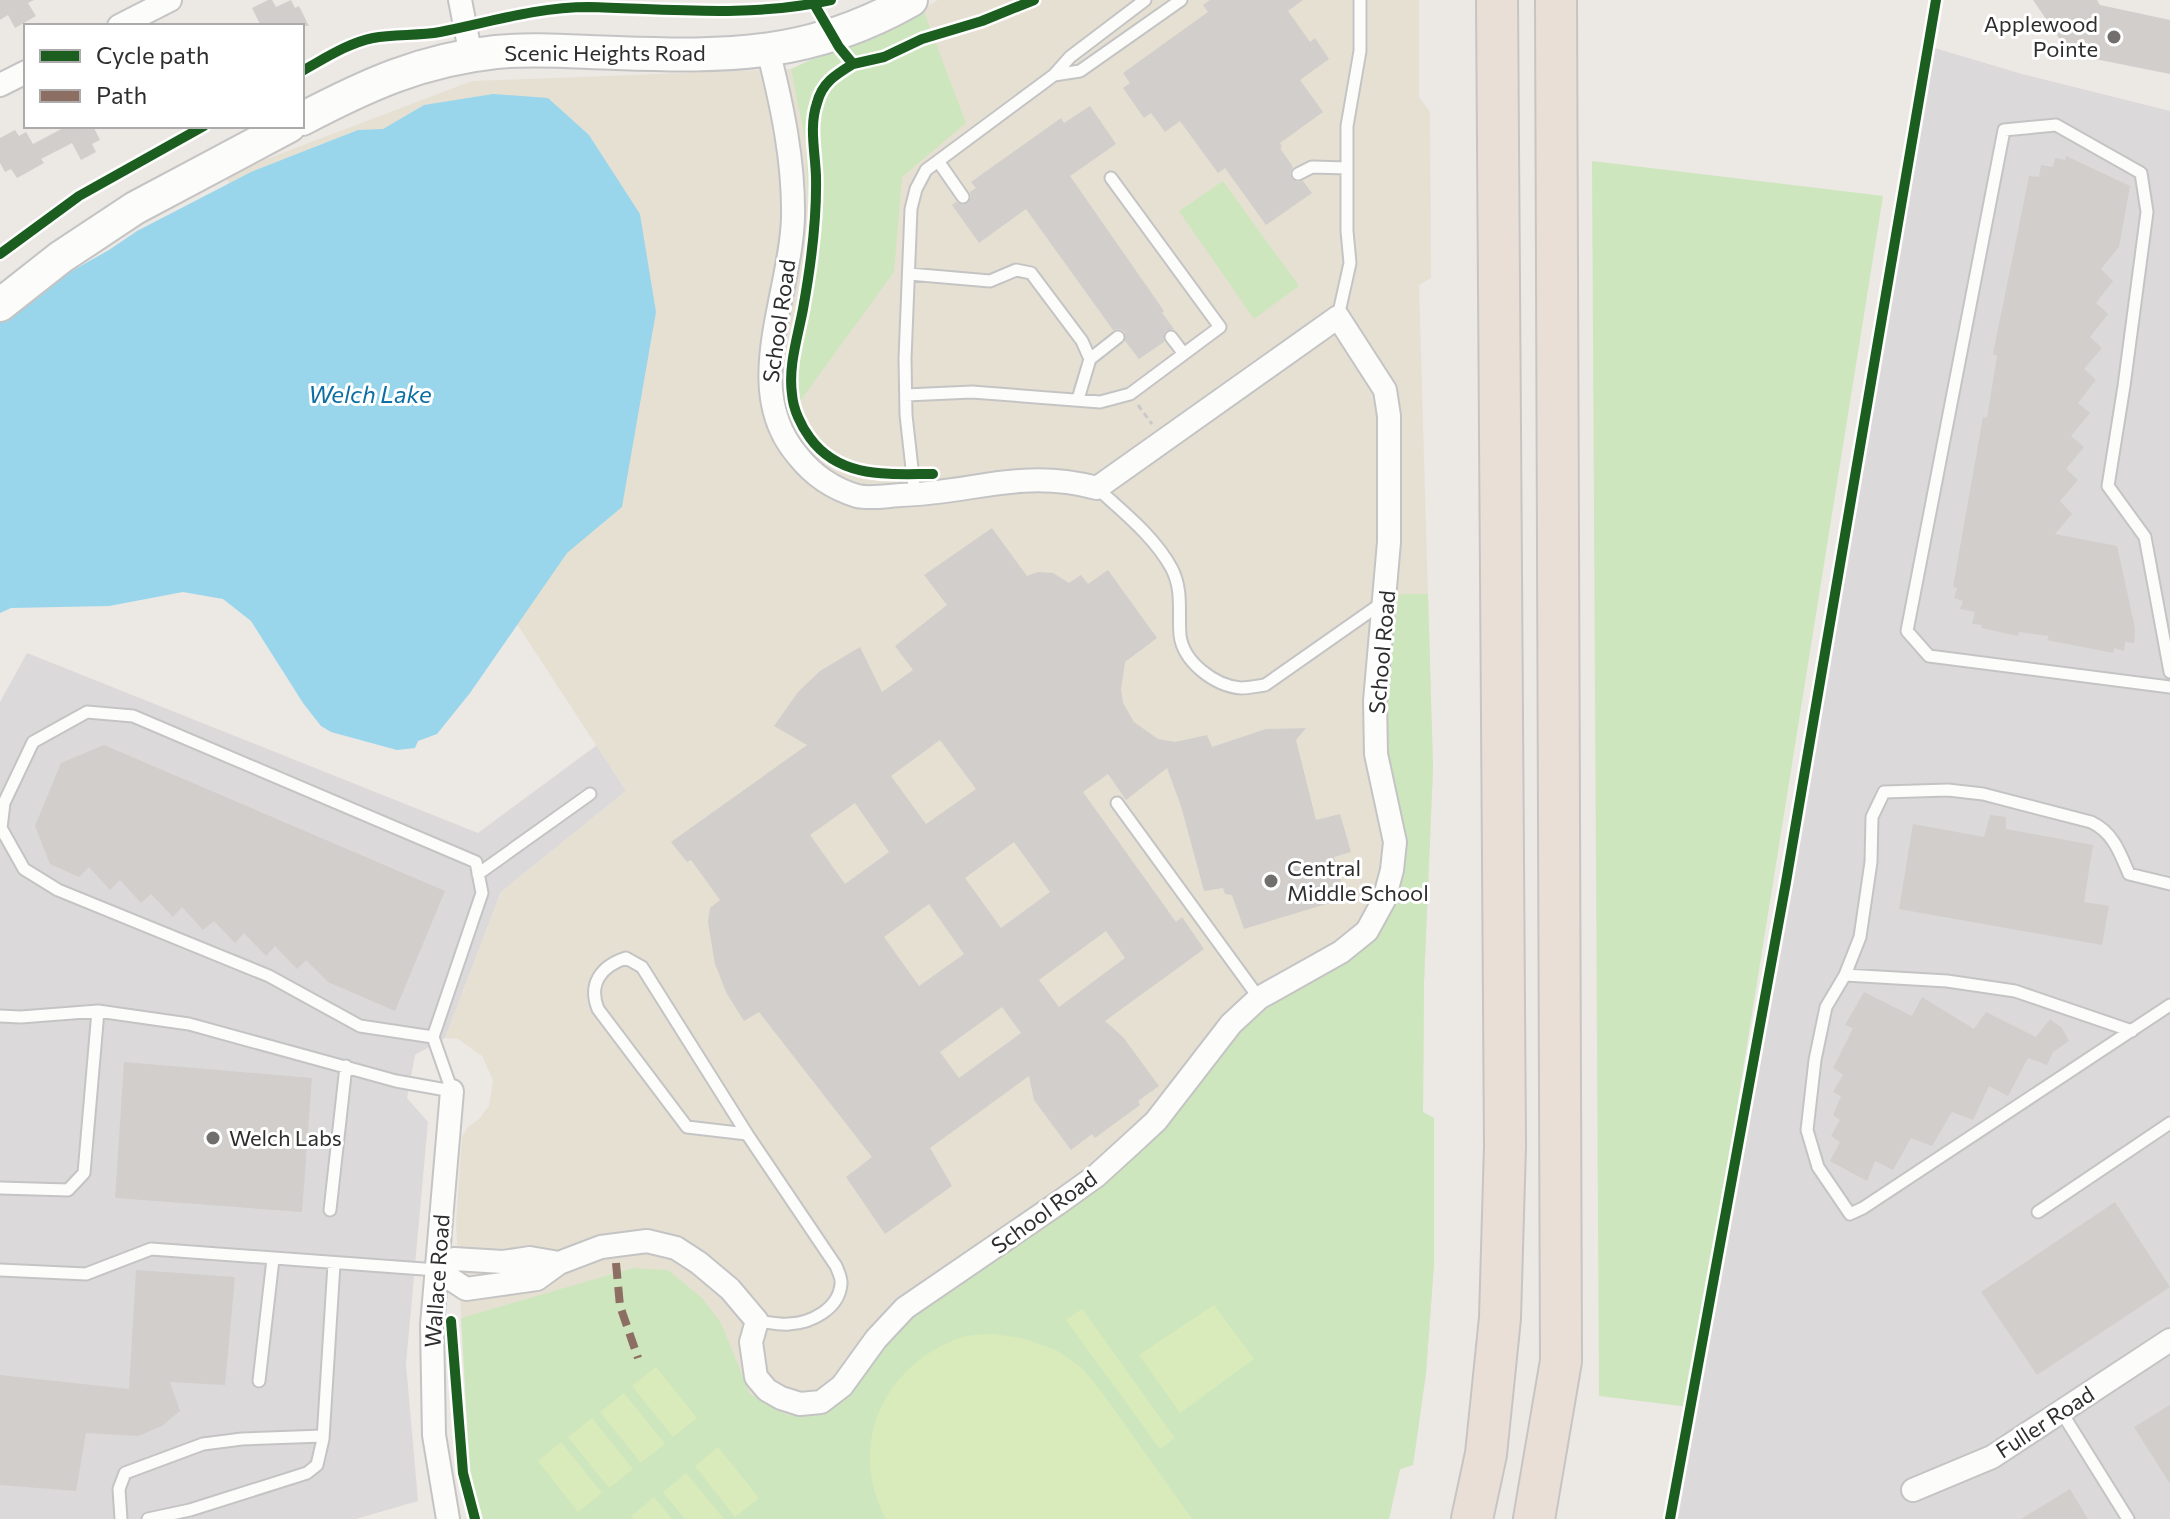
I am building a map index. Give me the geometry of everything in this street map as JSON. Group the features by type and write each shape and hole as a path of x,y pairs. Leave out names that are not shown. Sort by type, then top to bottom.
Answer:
{"highway":[{"path":"1472,1519 1486,1454 1500,1318 1505,1146 1497,0"},
{"path":"1534,1519 1561,1361 1556,0"}],"street":[{"path":"123,24 170,0"},
{"path":"460,0 471,56"},
{"name":"Scenic Heights Road","path":"304,118 396,73 437,61 514,51 732,54 800,46 834,36 911,0"},
{"name":"School Road","path":"768,50 785,123 793,217 770,368 769,394 775,418 787,444 823,480 860,497 915,495 1018,479 1052,479 1097,488"},
{"path":"0,85 24,73"},
{"path":"0,305 61,257 135,208 285,128"},
{"path":"1097,488 1338,317"},
{"name":"School Road","path":"757,1321 751,1342 756,1377 767,1390 781,1398 800,1404 821,1402 842,1386 876,1339 905,1308 1066,1197 1130,1145 1156,1121 1231,1024 1259,998 1341,952 1367,931 1384,900 1395,842 1376,754 1375,701 1386,600 1391,474 1389,416 1385,390 1338,317"},
{"name":"Wallace Road","path":"448,1519 434,1435 432,1325 452,1091"},
{"path":"437,1270 466,1289 537,1279 559,1263 601,1247 647,1241 676,1248 699,1263 730,1289 757,1321"},
{"name":"Fuller Road","path":"1913,1490 1992,1457 2170,1340"}],"lane":[{"path":"915,495 906,395 911,209 916,189 926,170 1054,75 1070,57 1145,0"},
{"path":"1054,75 1080,71 1181,0"},
{"path":"1338,317 1350,263 1347,126 1360,51 1360,0"},
{"path":"2170,672 2145,537 2108,486 2147,212 2141,173 2056,125 2004,130 1907,631 1929,656 2170,687"},
{"path":"938,161 963,197"},
{"path":"1298,174 1312,167 1347,168"},
{"path":"906,395 972,392 1100,402 1130,394 1220,327 1111,178"},
{"path":"909,274 990,281 1016,270 1031,273 1082,341 1090,359"},
{"path":"1078,399 1090,359 1118,337"},
{"path":"1171,337 1184,354"},
{"path":"1097,488 1138,526 1172,569 1181,596 1180,636 1189,660 1224,685 1243,688 1265,685 1386,600"},
{"path":"0,1016 98,1011 189,1024 396,1081 452,1091 433,1037 482,893 476,862 133,716 87,712 33,742 4,803 1,828 24,869 58,890 269,976 360,1026 433,1037"},
{"path":"2170,884 2147,881 2129,874 2105,828 2091,822 1983,794 1948,790 1884,792 1872,817 1871,862 1860,937 1845,975 1826,1007 1815,1060 1807,1130 1818,1167 1850,1214 2170,1005"},
{"path":"478,874 590,794"},
{"path":"1117,803 1259,998"},
{"path":"747,1134 687,1127 661,1095 598,1009 594,985 610,964 626,958 642,967 747,1134 836,1266 842,1283 836,1298 822,1315 801,1323 757,1321"},
{"path":"1845,975 1947,981 2015,991 2132,1031"},
{"path":"0,1188 68,1190 84,1173 98,1011"},
{"path":"330,1210 346,1066"},
{"path":"2038,1212 2170,1123"},
{"path":"0,1270 86,1274 151,1249 437,1270"},
{"path":"259,1381 273,1259"},
{"path":"148,1519 190,1510 307,1473 317,1465 323,1436 334,1264"},
{"path":"2062,1413 2128,1519"},
{"path":"121,1519 119,1489 125,1473 203,1444 323,1436"}],"path":[{"path":"1130,394 1164,440"}],"shaded area":[{"path":"938,0 1419,0 1419,97 1430,112 1431,278 1419,285 1433,768 1424,982 1423,1112 1434,1118 1434,1264 1426,1373 1413,1465 1400,1469 1389,1519 483,1519 470,1473 456,1223 462,1137 489,1106 493,1080 482,1056 458,1039 445,1038 501,892 626,791 224,175 472,81 791,69"},
{"path":"1928,46 2022,74 2170,111 2170,1519 1669,1519 1794,833"},
{"path":"27,653 478,833 597,745 626,791 501,892 445,1038 415,1055 407,1098 428,1122 406,1364 418,1501 356,1519 0,1519 0,702"}],"green space":[{"path":"923,9 966,123 902,177 894,272 798,404 782,393 809,227 806,144 791,69"},
{"path":"1592,161 1883,196 1689,1407 1599,1396"},
{"path":"1223,181 1299,286 1254,319 1179,211"},
{"path":"1399,594 1428,594 1433,768 1424,982 1423,1112 1434,1118 1434,1264 1426,1373 1413,1465 1400,1469 1389,1519 483,1519 470,1473 461,1318 633,1268 668,1270 702,1298 721,1323 750,1394 787,1415 815,1415 843,1401 887,1342 909,1319 1106,1182 1162,1130 1203,1079 1228,1040 1377,932 1399,890 1404,857 1389,765 1386,712"},
{"path":"1214,1305 1254,1359 1180,1413 1139,1355"},
{"path":"1082,1309 1175,1438 1160,1449 1066,1320"},
{"path":"993,1334 1022,1338 1056,1350 1081,1367 1192,1519 886,1519 875,1492 870,1465 872,1438 879,1413 891,1390 909,1369 931,1352 961,1337"},
{"path":"656,1367 697,1418 673,1437 632,1386"},
{"path":"624,1393 665,1444 641,1463 600,1412"},
{"path":"592,1418 633,1469 609,1488 568,1437"},
{"path":"561,1442 602,1493 578,1512 538,1461"},
{"path":"718,1447 759,1498 735,1517 695,1466"},
{"path":"686,1473 724,1519 685,1519 663,1492"},
{"path":"654,1497 672,1519 633,1519 631,1516"}],"water":[{"name":"Welch Lake","path":"493,94 548,98 589,135 640,214 656,312 622,507 567,553 470,693 437,734 418,741 415,748 397,750 331,732 321,726 251,621 223,599 183,592 109,606 11,608 0,613 0,320 47,285 137,231 251,172 358,130 383,129 424,105"}],"building":[{"path":"0,0 34,0 28,3 36,16 15,28 8,15 0,20"},
{"path":"268,0 272,0 276,7 291,0 295,8 299,6 309,26 260,24 252,8"},
{"path":"1210,0 1303,0 1288,11 1310,42 1315,38 1329,59 1300,80 1323,112 1280,143 1293,167 1291,178 1297,182 1303,181 1312,193 1266,225 1225,168 1218,173 1180,121 1165,132 1151,113 1144,118 1123,88 1130,83 1123,73 1208,12 1203,5"},
{"name":"Applewood Pointe","path":"2033,0 2097,0 2100,5 2170,20 2170,74 2070,54"},
{"path":"1090,106 1116,144 1070,176 1174,329 1165,331 1164,342 1139,359 1125,341 1125,332 1113,330 1026,209 979,243 952,205 956,202 963,205 968,203 970,192 976,188 971,182 1061,118 1064,123"},
{"path":"63,128 94,128 100,140 92,144 96,152 81,160 72,143 41,159 44,163 17,178 11,169 5,172 0,163 0,138 15,130 19,136 26,132 33,144"},
{"path":"2066,156 2130,186 2119,247 2101,269 2113,281 2096,303 2108,314 2090,337 2102,348 2084,369 2096,380 2078,403 2090,413 2071,436 2084,447 2066,469 2078,480 2060,501 2072,514 2055,534 2117,546 2135,628 2134,643 2125,642 2124,651 2114,648 2113,653 2047,640 2049,636 2019,632 2018,636 1981,628 1982,625 1972,624 1975,612 1960,609 1963,601 1954,598 1957,588 1953,587 1983,417 1987,418 1997,356 1993,354 2029,176 2039,177 2041,165 2053,167 2055,158 2065,160"},
{"name":"Central Middle School","path":"992,528 1027,576 1038,572 1053,573 1069,583 1081,575 1088,584 1108,570 1157,638 1125,662 1121,689 1123,703 1134,722 1158,739 1175,742 1207,735 1212,747 1266,729 1306,728 1296,740 1316,820 1340,814 1351,852 1334,857 1346,898 1244,929 1232,895 1225,894 1223,888 1204,891 1181,806 1167,768 1126,800 1108,774 1083,792 1176,922 1182,917 1204,949 1105,1021 1123,1037 1159,1086 1138,1101 1140,1105 1095,1138 1092,1134 1071,1150 1034,1100 1029,1076 930,1148 952,1186 885,1234 846,1177 872,1157 759,1012 744,1021 727,994 715,964 708,922 710,908 720,900 691,860 687,862 671,842 807,745 774,726 798,692 820,671 860,647 882,692 913,670 895,646 947,605 924,575","holes":["940,740 976,789 926,824 891,776","855,803 889,852 845,884 810,835","1014,842 1050,892 1001,928 965,878","929,904 964,954 919,986 884,937","1106,931 1125,958 1059,1007 1039,980","1002,1007 1021,1033 959,1078 940,1052"]},
{"path":"104,745 445,891 395,1011 328,982 306,960 297,969 275,946 266,956 244,933 235,943 214,921 203,930 182,907 173,917 151,894 141,903 120,880 110,890 89,867 79,877 50,864 35,826 61,763"},
{"path":"1990,815 2006,817 2006,829 2093,845 2084,902 2109,906 2102,945 1899,909 1913,824 1984,837"},
{"path":"1864,992 1912,1016 1922,997 1974,1029 1986,1012 2036,1037 2050,1019 2062,1028 2069,1041 2053,1052 2047,1065 2028,1058 2008,1096 1989,1086 1973,1120 1952,1112 1932,1146 1911,1138 1893,1170 1875,1161 1867,1181 1830,1161 1840,1142 1831,1136 1840,1120 1833,1115 1841,1096 1833,1092 1843,1075 1833,1068 1853,1028 1845,1025"},
{"name":"Welch Labs","path":"124,1062 312,1078 302,1212 115,1198"},
{"path":"2115,1202 2170,1287 2037,1375 1981,1292"},
{"path":"136,1270 235,1277 225,1385 170,1382 180,1411 162,1426 138,1436 86,1433 76,1491 0,1485 0,1375 129,1389"},
{"path":"2170,1405 2170,1484 2134,1427"},
{"path":"2070,1489 2088,1519 2021,1519"}],"marked path":[{"path":"616,1263 620,1306 638,1358"}],"cycle path":[{"path":"304,70 364,40 440,32 551,10 589,7 741,11 831,0"},
{"path":"814,4 839,47 853,64 884,57 922,39 982,21 1034,0"},
{"path":"1670,1519 1786,882 1936,0"},
{"path":"853,64 826,85 815,112 814,226 806,292 792,362 793,400 807,433 822,451 836,461 866,471 933,474"},
{"path":"0,254 79,196 200,128"},
{"path":"451,1321 463,1473 475,1519"}],"place":[{"name":"Applewood Pointe","path":"2114,37"},
{"name":"Central Middle School","path":"1271,881"},
{"name":"Welch Labs","path":"213,1138"}]}
